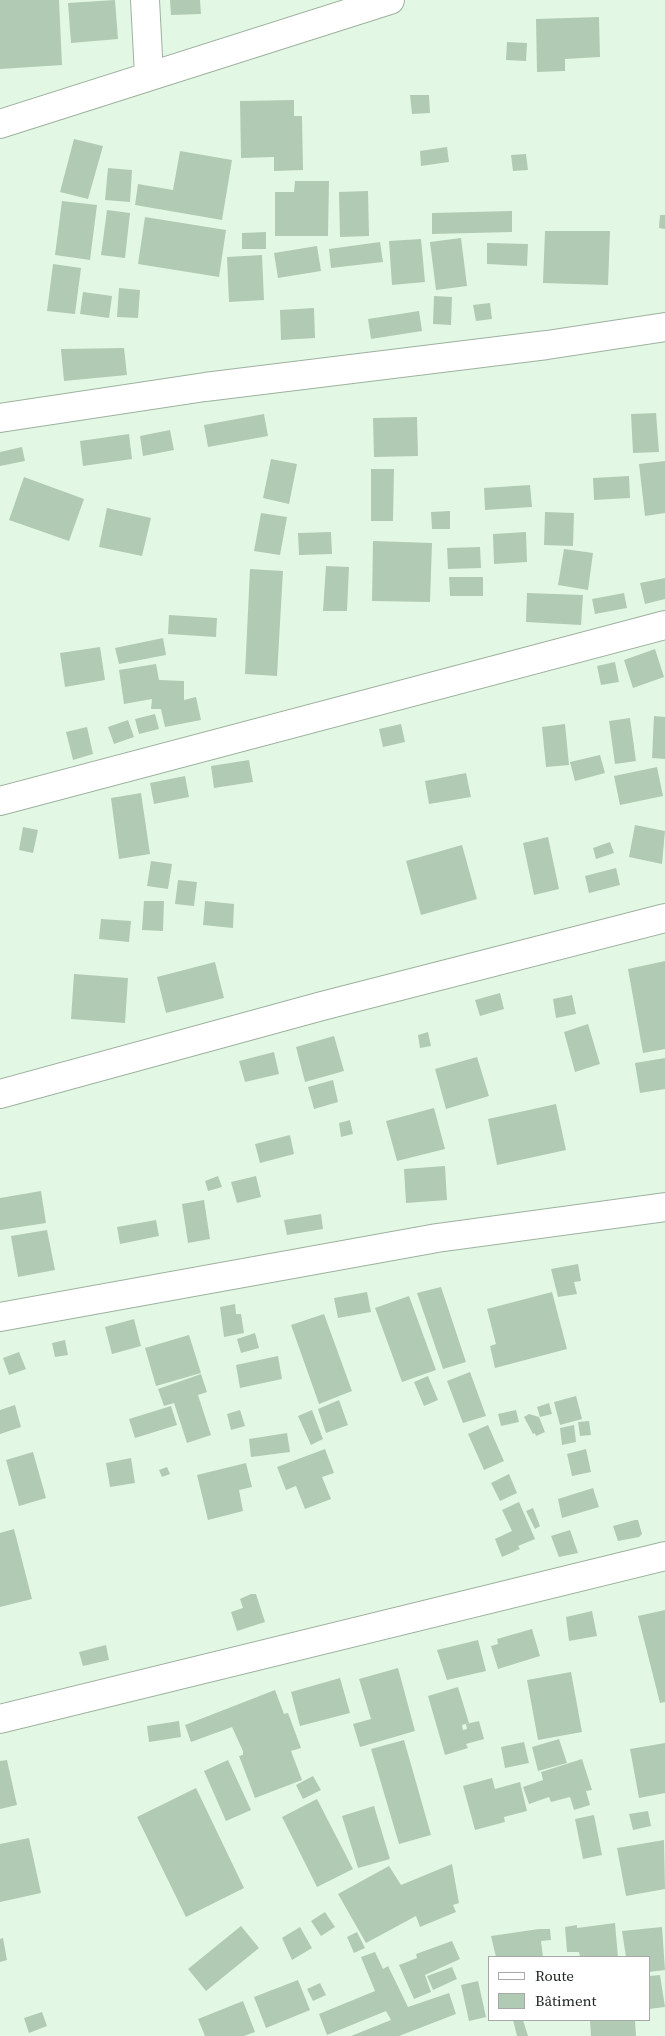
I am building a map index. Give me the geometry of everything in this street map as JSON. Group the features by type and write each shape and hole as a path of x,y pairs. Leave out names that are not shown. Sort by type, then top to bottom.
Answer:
{"street":[{"path":"145,0 149,75"},
{"path":"0,124 149,75 390,0"},
{"path":"0,418 205,387 547,345 665,327"},
{"path":"0,801 665,625"},
{"path":"0,1094 322,1006 665,918"},
{"path":"0,1317 437,1238 665,1207"},
{"path":"0,1719 665,1556"}],"building":[{"path":"0,0 59,0 62,65 0,69"},
{"path":"115,0 118,39 71,43 68,3"},
{"path":"170,0 200,0 201,14 171,15"},
{"path":"599,17 600,57 565,59 565,71 537,72 536,19"},
{"path":"507,42 527,43 526,61 506,60"},
{"path":"410,95 429,95 430,113 412,114"},
{"path":"294,100 294,116 302,116 303,170 274,171 274,157 241,158 240,101"},
{"path":"74,139 103,146 88,199 60,192"},
{"path":"447,147 449,162 421,166 420,151"},
{"path":"180,151 232,160 222,220 135,205 138,184 173,190"},
{"path":"526,154 528,170 513,171 511,155"},
{"path":"108,168 132,170 130,202 105,200"},
{"path":"295,181 329,181 328,236 275,236 275,192 294,192"},
{"path":"368,191 369,236 340,237 339,192"},
{"path":"62,201 97,205 90,260 55,255"},
{"path":"107,210 130,213 125,258 101,255"},
{"path":"512,211 512,232 432,234 432,213"},
{"path":"660,215 665,215 665,229 659,228"},
{"path":"145,217 226,230 219,277 138,264"},
{"path":"545,231 610,231 608,285 543,283"},
{"path":"266,232 266,249 242,249 242,233"},
{"path":"461,238 467,286 436,290 430,242"},
{"path":"421,239 425,282 392,285 389,241"},
{"path":"380,242 383,262 331,268 329,249"},
{"path":"487,243 528,244 527,266 487,264"},
{"path":"317,246 321,271 278,278 274,253"},
{"path":"262,255 264,300 229,302 227,257"},
{"path":"53,264 81,268 75,314 47,311"},
{"path":"119,288 140,290 138,318 117,317"},
{"path":"83,292 112,296 109,318 80,314"},
{"path":"434,296 452,297 451,325 433,324"},
{"path":"490,303 492,319 476,321 473,305"},
{"path":"314,308 315,338 281,340 280,310"},
{"path":"419,311 422,331 371,339 368,319"},
{"path":"124,348 127,375 64,381 61,349"},
{"path":"656,413 659,452 633,453 631,414"},
{"path":"264,414 268,436 208,447 204,425"},
{"path":"417,417 418,456 374,457 373,418"},
{"path":"170,430 174,450 143,456 140,436"},
{"path":"129,434 132,459 83,466 80,441"},
{"path":"22,447 25,461 0,466 0,452"},
{"path":"271,459 297,464 289,504 263,498"},
{"path":"665,461 665,513 645,516 639,464"},
{"path":"371,469 394,469 393,521 371,521"},
{"path":"629,476 630,498 594,500 593,478"},
{"path":"24,477 84,499 69,541 9,520"},
{"path":"530,485 532,507 485,510 484,488"},
{"path":"107,508 151,518 142,556 99,547"},
{"path":"450,511 450,529 432,529 431,512"},
{"path":"545,512 574,513 573,546 544,545"},
{"path":"261,513 287,517 280,555 254,551"},
{"path":"331,532 332,554 299,555 298,533"},
{"path":"526,532 527,562 494,564 493,534"},
{"path":"373,541 432,543 430,602 372,601"},
{"path":"480,547 481,568 448,569 447,548"},
{"path":"564,549 593,553 588,590 558,585"},
{"path":"326,566 349,567 347,611 323,611"},
{"path":"250,569 283,571 277,676 245,674"},
{"path":"449,577 483,577 483,596 450,596"},
{"path":"665,578 665,599 645,604 640,583"},
{"path":"527,593 583,595 581,625 526,622"},
{"path":"624,593 627,608 595,614 592,599"},
{"path":"169,615 217,618 216,637 168,634"},
{"path":"163,638 166,655 119,664 115,648"},
{"path":"100,647 105,680 65,687 60,653"},
{"path":"655,649 664,677 633,688 624,660"},
{"path":"615,662 619,682 601,685 597,666"},
{"path":"156,664 159,680 184,681 184,700 196,697 201,720 165,727 161,709 151,709 152,699 124,704 119,670"},
{"path":"155,714 159,729 139,734 135,719"},
{"path":"654,716 665,717 665,759 652,758"},
{"path":"630,718 636,761 615,764 609,721"},
{"path":"128,720 134,737 114,744 108,727"},
{"path":"401,724 405,742 383,747 379,729"},
{"path":"565,724 569,765 546,767 542,727"},
{"path":"87,727 93,754 73,760 66,732"},
{"path":"600,755 605,773 575,781 570,762"},
{"path":"249,760 253,782 214,788 211,766"},
{"path":"657,767 663,796 620,805 614,776"},
{"path":"466,773 471,797 429,804 425,781"},
{"path":"185,776 189,797 154,804 150,783"},
{"path":"141,793 150,854 119,859 111,798"},
{"path":"635,825 665,831 662,864 629,857"},
{"path":"23,827 38,830 33,853 19,850"},
{"path":"548,837 559,889 534,895 523,843"},
{"path":"610,842 614,853 596,859 593,848"},
{"path":"462,845 477,899 421,915 406,861"},
{"path":"151,861 172,864 168,889 147,886"},
{"path":"616,868 620,885 589,893 585,876"},
{"path":"178,880 197,882 194,906 175,904"},
{"path":"144,901 164,901 163,931 142,930"},
{"path":"205,901 234,904 233,928 203,925"},
{"path":"101,919 131,921 129,942 99,939"},
{"path":"665,961 665,1049 643,1053 628,969"},
{"path":"215,962 224,998 166,1013 157,977"},
{"path":"74,974 128,978 125,1023 71,1019"},
{"path":"500,993 504,1009 480,1016 475,1000"},
{"path":"572,995 576,1014 556,1018 553,999"},
{"path":"588,1024 600,1064 575,1072 564,1032"},
{"path":"428,1032 431,1046 420,1048 418,1035"},
{"path":"334,1036 344,1071 305,1082 296,1047"},
{"path":"274,1052 279,1074 245,1082 239,1061"},
{"path":"477,1057 489,1096 446,1109 435,1069"},
{"path":"665,1058 665,1089 640,1093 635,1063"},
{"path":"333,1080 338,1102 314,1109 308,1087"},
{"path":"556,1104 566,1150 497,1165 488,1119"},
{"path":"434,1108 445,1149 397,1161 386,1121"},
{"path":"350,1120 353,1134 341,1137 339,1123"},
{"path":"290,1135 294,1154 260,1163 255,1144"},
{"path":"445,1166 447,1200 406,1203 404,1169"},
{"path":"218,1176 222,1187 208,1191 205,1181"},
{"path":"256,1176 261,1197 237,1203 231,1182"},
{"path":"41,1191 46,1223 0,1230 0,1198"},
{"path":"204,1200 210,1239 188,1243 182,1204"},
{"path":"321,1214 323,1229 287,1235 284,1220"},
{"path":"156,1220 159,1236 120,1244 117,1227"},
{"path":"47,1230 55,1270 18,1277 11,1236"},
{"path":"578,1264 581,1281 574,1282 577,1294 558,1297 551,1269"},
{"path":"441,1287 466,1362 443,1369 417,1293"},
{"path":"367,1292 371,1312 338,1318 334,1298"},
{"path":"552,1292 567,1349 495,1368 490,1346 496,1344 487,1309"},
{"path":"409,1296 436,1370 402,1382 375,1308"},
{"path":"235,1304 236,1314 241,1314 244,1333 224,1337 220,1307"},
{"path":"324,1314 352,1391 319,1404 291,1325"},
{"path":"134,1319 141,1346 112,1354 105,1327"},
{"path":"255,1333 259,1348 241,1353 237,1339"},
{"path":"189,1335 201,1373 156,1386 145,1348"},
{"path":"65,1340 68,1355 55,1357 52,1343"},
{"path":"19,1352 26,1369 9,1375 3,1358"},
{"path":"278,1356 282,1379 240,1388 236,1365"},
{"path":"470,1372 486,1416 463,1423 447,1381"},
{"path":"201,1374 207,1392 198,1395 211,1435 187,1443 174,1403 164,1406 158,1389"},
{"path":"428,1376 438,1400 424,1406 414,1382"},
{"path":"576,1396 582,1419 560,1425 554,1402"},
{"path":"339,1400 348,1425 326,1433 318,1409"},
{"path":"549,1403 552,1414 540,1417 537,1407"},
{"path":"15,1405 21,1427 0,1434 0,1410"},
{"path":"171,1406 177,1425 135,1438 129,1419"},
{"path":"240,1410 245,1426 231,1430 227,1414"},
{"path":"312,1410 323,1439 311,1445 298,1416"},
{"path":"516,1410 519,1422 501,1426 498,1414"},
{"path":"529,1414 539,1417 545,1432 536,1436 535,1433 533,1434 524,1417"},
{"path":"589,1421 591,1435 580,1436 578,1422"},
{"path":"488,1425 504,1461 484,1470 468,1434"},
{"path":"574,1425 576,1442 562,1445 560,1428"},
{"path":"287,1433 290,1452 251,1457 249,1439"},
{"path":"325,1449 334,1473 322,1477 331,1499 305,1509 296,1486 286,1490 277,1467"},
{"path":"586,1449 591,1472 572,1476 567,1454"},
{"path":"33,1452 46,1498 19,1506 6,1460"},
{"path":"131,1458 135,1483 110,1487 106,1463"},
{"path":"246,1463 252,1487 239,1490 243,1511 208,1520 197,1475"},
{"path":"167,1467 170,1474 162,1477 159,1470"},
{"path":"509,1474 517,1493 500,1501 491,1483"},
{"path":"593,1488 599,1507 562,1518 558,1499"},
{"path":"519,1502 535,1539 518,1546 520,1549 502,1557 495,1539 512,1531 502,1510"},
{"path":"533,1508 540,1526 535,1529 526,1511"},
{"path":"638,1520 642,1534 639,1537 618,1541 613,1526"},
{"path":"14,1529 32,1599 0,1607 0,1533"},
{"path":"570,1530 578,1553 559,1557 551,1536"},
{"path":"256,1594 265,1622 237,1631 231,1612 243,1608 240,1599"},
{"path":"665,1610 665,1702 660,1703 638,1616"},
{"path":"592,1611 597,1636 569,1641 566,1617"},
{"path":"532,1629 540,1656 498,1669 491,1646 498,1644 497,1639"},
{"path":"478,1640 486,1671 447,1680 437,1650"},
{"path":"106,1645 109,1660 83,1666 79,1652"},
{"path":"398,1668 415,1731 360,1747 353,1724 371,1719 359,1679"},
{"path":"571,1672 582,1732 538,1740 527,1680"},
{"path":"340,1678 350,1713 300,1726 291,1692"},
{"path":"458,1687 469,1723 462,1725 463,1730 467,1729 466,1724 479,1721 484,1739 466,1744 468,1748 445,1755 428,1696"},
{"path":"275,1690 284,1714 288,1713 301,1748 291,1751 302,1780 255,1798 239,1756 243,1755 243,1751 232,1727 191,1742 185,1725"},
{"path":"179,1721 181,1737 149,1742 147,1726"},
{"path":"559,1739 567,1763 538,1771 532,1747"},
{"path":"404,1740 431,1835 399,1844 371,1749"},
{"path":"524,1742 529,1763 505,1768 501,1747"},
{"path":"665,1743 665,1793 639,1798 630,1749"},
{"path":"582,1759 592,1790 586,1791 590,1805 574,1810 570,1797 551,1802 549,1797 529,1804 523,1787 543,1780 541,1772"},
{"path":"7,1760 17,1805 0,1809 0,1761"},
{"path":"228,1760 251,1810 226,1821 204,1771"},
{"path":"313,1776 321,1790 303,1799 296,1785"},
{"path":"492,1778 495,1789 520,1782 527,1811 504,1817 505,1822 475,1830 463,1786"},
{"path":"196,1788 244,1888 186,1917 137,1817"},
{"path":"317,1799 353,1869 317,1887 282,1817"},
{"path":"374,1806 390,1859 358,1868 342,1816"},
{"path":"648,1811 651,1826 633,1830 629,1814"},
{"path":"594,1815 602,1855 583,1859 575,1819"},
{"path":"29,1838 41,1893 0,1902 0,1844"},
{"path":"664,1840 665,1889 626,1896 617,1848"},
{"path":"452,1864 459,1903 453,1905 456,1912 420,1927 416,1916 366,1943 338,1894 389,1866 401,1885"},
{"path":"325,1912 335,1927 321,1936 311,1921"},
{"path":"615,1923 618,1956 580,1956 579,1952 567,1952 565,1927 577,1925 577,1928"},
{"path":"241,1926 259,1948 206,1991 188,1969"},
{"path":"300,1927 312,1948 292,1960 282,1938"},
{"path":"662,1927 665,1970 650,1972 650,1956 626,1956 622,1931"},
{"path":"550,1929 551,1940 541,1941 543,1956 496,1956 491,1936"},
{"path":"357,1932 365,1948 354,1953 347,1937"},
{"path":"3,1938 7,1960 0,1962 0,1939"},
{"path":"452,1941 460,1959 425,1975 431,1992 414,1999 399,1965 417,1958 416,1954"},
{"path":"375,1952 383,1969 388,1966 408,2007 449,1993 456,2014 399,2036 351,2036 391,2020 386,2011 327,2035 319,2014 375,1991 361,1957"},
{"path":"452,1967 457,1979 433,1990 427,1976"},
{"path":"660,1975 665,2007 650,2009 650,1976"},
{"path":"298,1980 310,2010 266,2028 254,1997"},
{"path":"478,1981 486,2017 469,2021 461,1985"},
{"path":"320,1983 326,1995 313,2001 307,1989"},
{"path":"243,2001 255,2032 244,2036 205,2036 198,2019"},
{"path":"42,2012 47,2026 29,2033 24,2018"},
{"path":"513,2021 523,2021 528,2036 517,2036"},
{"path":"590,2021 635,2021 636,2036 591,2036"}]}
